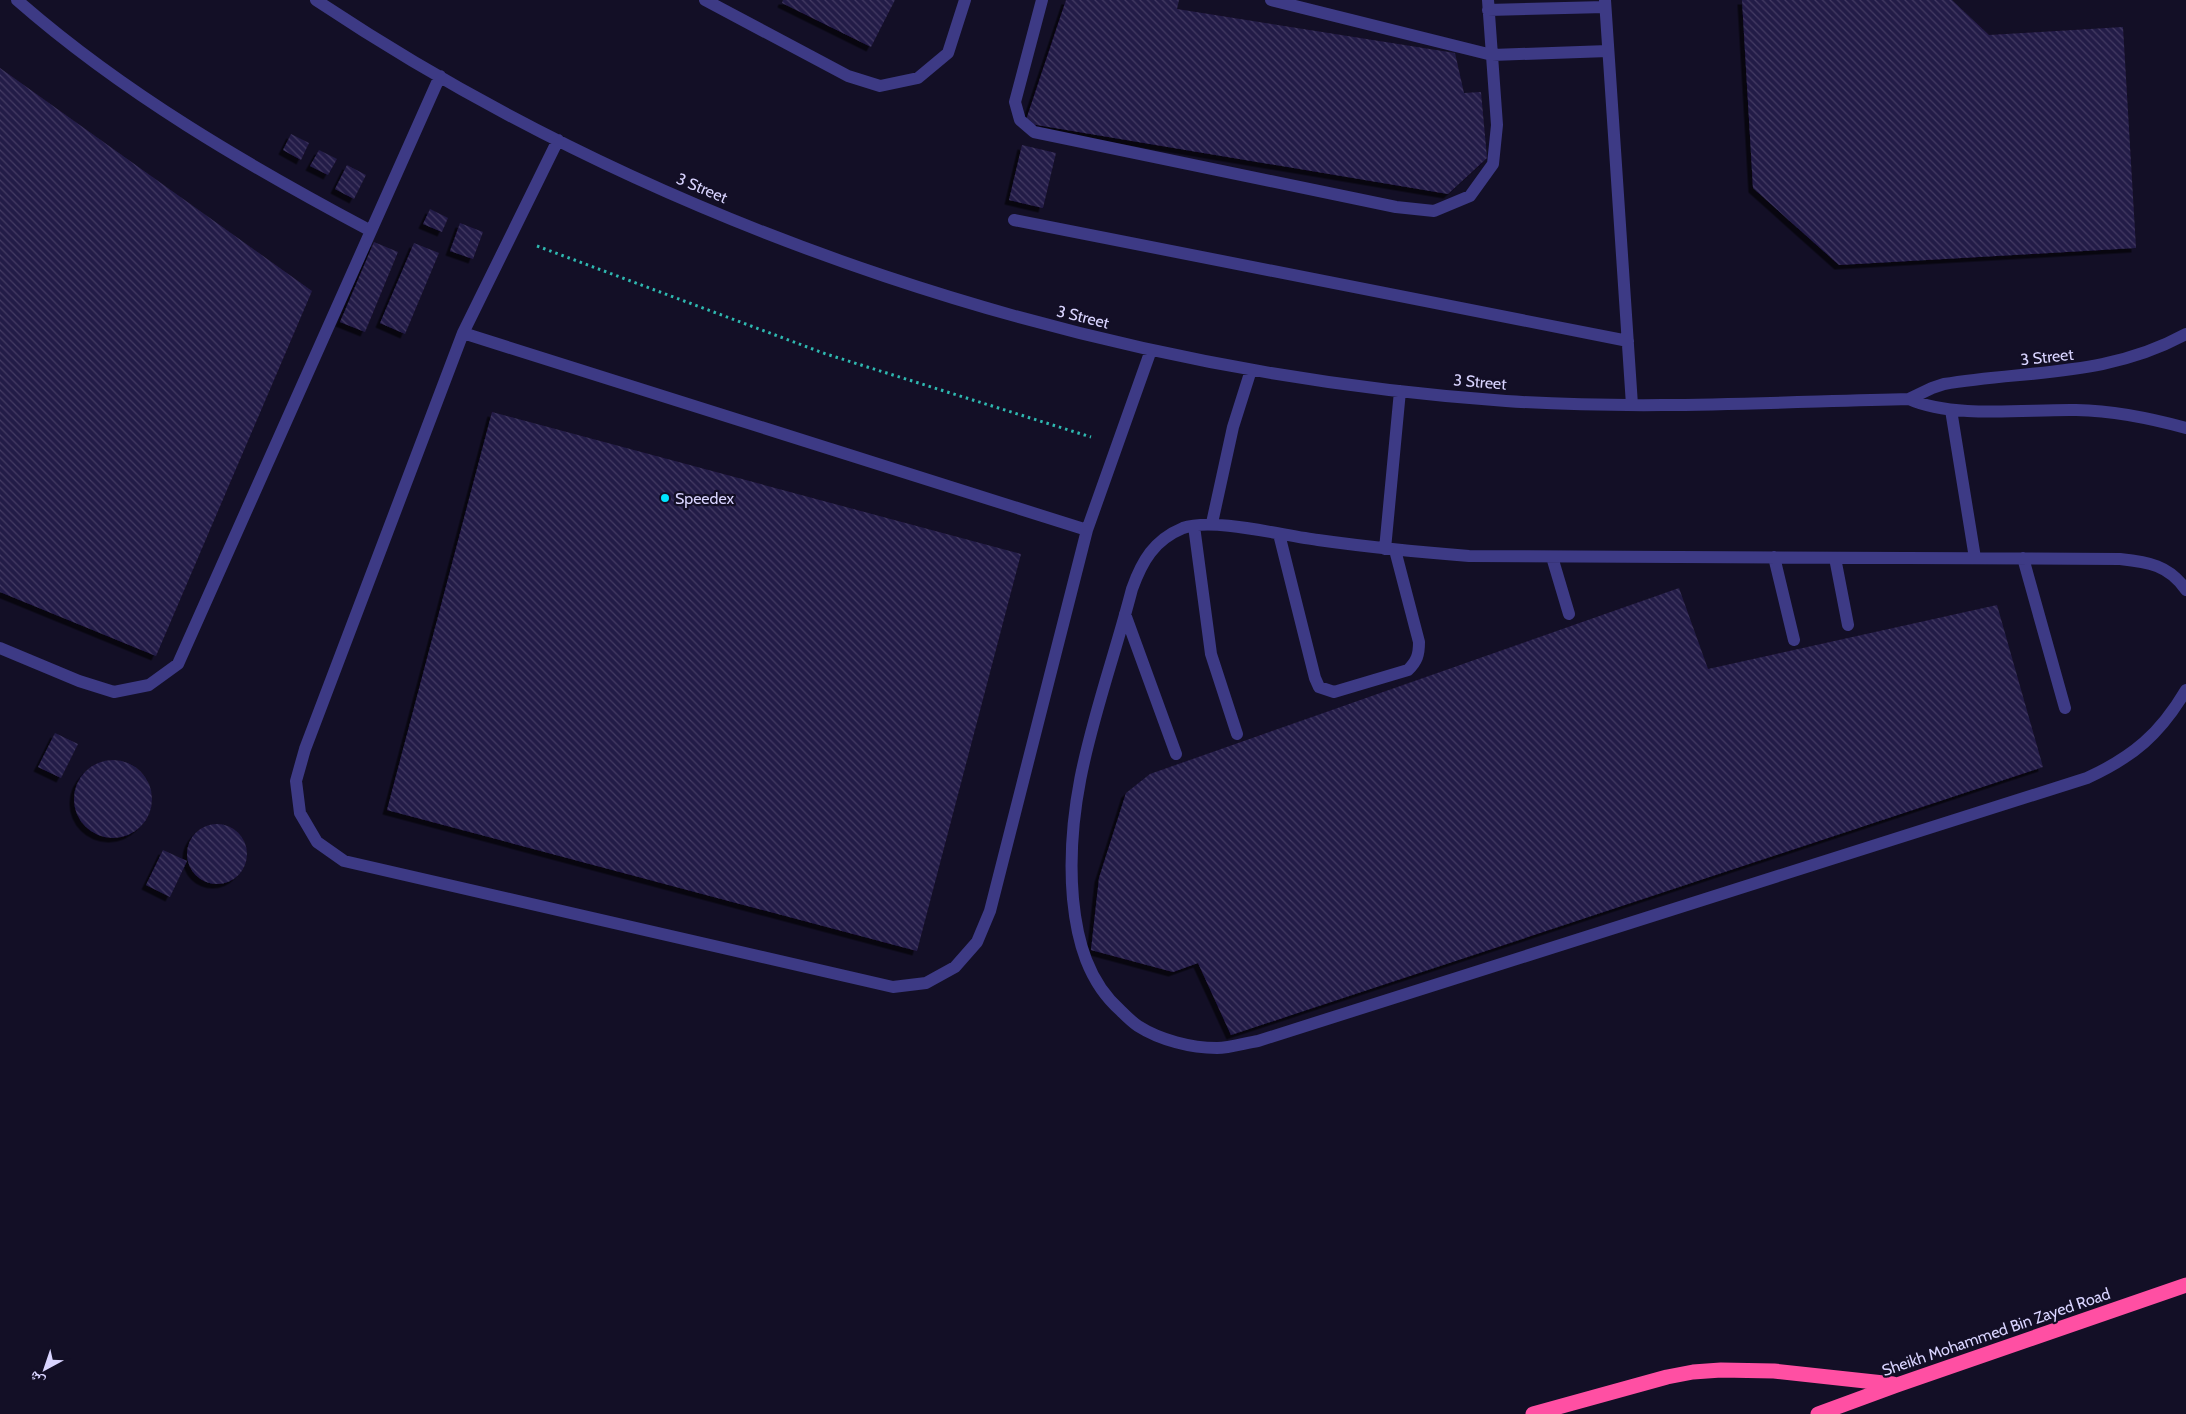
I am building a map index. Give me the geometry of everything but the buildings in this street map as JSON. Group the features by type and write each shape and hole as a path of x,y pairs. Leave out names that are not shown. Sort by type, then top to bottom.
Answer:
{"highway":[{"name":"Sheikh Mohammed Bin Zayed Road","path":"1818,1414 1897,1384 2186,1285"},
{"path":"1533,1414 1667,1377 1721,1370 1774,1371 1897,1384"}],"street":[{"path":"17,0 105,69 191,128 280,182 371,231"},
{"name":"3 Street","path":"316,0 440,76 558,140 672,194 807,248 908,283 1029,320 1151,350 1250,370 1400,391 1508,401 1632,405 1909,399 1932,388 1951,383 2074,371 2109,364 2143,354 2186,334"},
{"path":"705,0 848,76 880,86 918,78 948,53 965,0"},
{"path":"1042,0 1015,102 1020,120 1034,132 1405,208 1434,211 1470,196 1493,164 1497,125 1488,5 1605,4 1632,405"},
{"path":"1271,0 1492,55 1608,51"},
{"path":"0,648 80,681 114,692 149,686 178,664 440,76"},
{"path":"558,140 463,333 305,749 296,781 300,813 317,842 344,861 893,987 926,982 955,967 977,942 990,911 1087,530 1151,350"},
{"path":"1014,220 1628,341"},
{"path":"463,333 1087,530"},
{"path":"1212,523 1233,427 1250,370"},
{"path":"1279,534 1315,678 1319,687 1334,692 1408,670 1419,653 1419,642 1390,550 1400,391"},
{"name":"3 Street","path":"1909,399 1923,406 1951,410 2077,410 2114,412 2152,418 2186,428"},
{"path":"1951,410 1975,558"},
{"path":"2186,590 2178,578 2151,563 2120,559 1469,556 1390,550 1212,523 1184,528 1160,541 1142,563 1132,589 1085,753 1072,829 1070,867 1075,922 1086,962 1107,998 1138,1026 1176,1043 1217,1048 1258,1041 2087,778 2112,767 2134,752 2154,734 2172,713 2186,690"},
{"path":"1194,526 1211,654 1237,734"},
{"path":"1552,556 1568,614"},
{"path":"1774,557 1794,640"},
{"path":"1836,558 1848,625"},
{"path":"2023,558 2065,708"},
{"path":"1125,614 1176,754"}],"path":[{"path":"510,236 826,354 1118,446"}],"place":[{"name":"Speedex","path":"665,498"}]}
